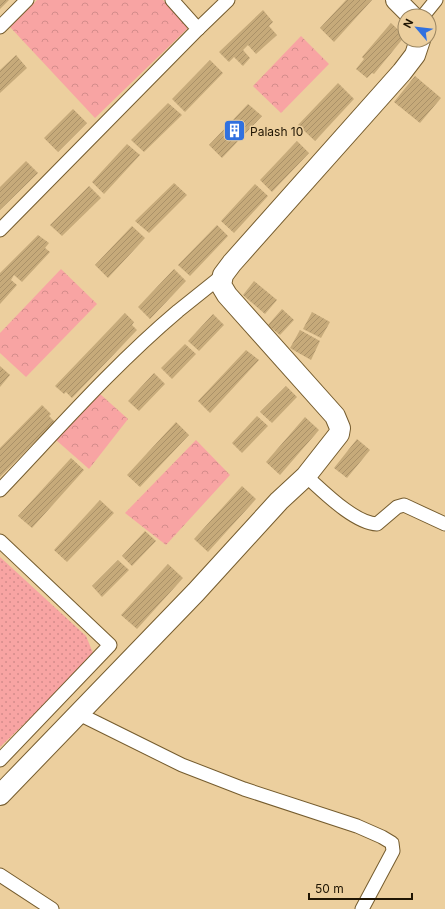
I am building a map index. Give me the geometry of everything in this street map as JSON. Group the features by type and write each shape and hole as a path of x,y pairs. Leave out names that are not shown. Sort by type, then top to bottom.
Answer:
{"main road":[{"path":"396,0 404,8"},
{"path":"0,795 196,592 279,501 306,476 339,434 339,422 311,387 227,295 221,285 223,275 402,72 415,55 417,48"}],"street":[{"path":"0,27 26,0"},
{"path":"172,0 198,29"},
{"path":"0,230 228,0"},
{"path":"430,8 436,0"},
{"path":"0,490 82,404 153,335 223,275"},
{"path":"306,476 342,506 368,523 377,524 397,507 404,505 445,524"},
{"path":"0,541 110,645 0,760"},
{"path":"79,714 182,765 244,789 357,826 392,843 393,851 362,909"},
{"path":"0,875 52,909"}],"green space":[{"path":"37,0 163,0 189,27 95,118 10,27"},
{"path":"301,36 329,64 281,113 253,86"},
{"path":"61,269 97,304 26,377 0,353 0,333"},
{"path":"100,394 128,419 89,469 56,440"},
{"path":"196,440 230,475 166,545 125,513"},
{"path":"0,557 86,636 93,653 41,708 0,747"}],"building":[{"path":"0,0 9,0 0,9"},
{"path":"346,0 372,0 334,42 320,28"},
{"path":"263,10 273,22 269,26 277,35 256,54 248,45 243,50 250,58 243,66 234,57 229,62 219,52"},
{"path":"391,23 397,29 397,46 374,74 372,73 367,78 356,69 364,59 362,57"},
{"path":"16,55 27,68 0,93 0,70"},
{"path":"210,60 223,73 185,112 172,99"},
{"path":"415,76 441,98 420,123 394,102"},
{"path":"338,83 354,99 315,141 298,125"},
{"path":"168,103 182,115 144,152 131,140"},
{"name":"Palash 10","path":"248,104 262,116 222,158 209,145"},
{"path":"73,109 87,123 58,152 44,138"},
{"path":"297,141 309,153 272,192 260,180"},
{"path":"127,144 140,155 104,194 92,182"},
{"path":"26,161 38,173 0,210 0,187"},
{"path":"174,183 187,195 149,233 135,221"},
{"path":"255,184 268,196 234,233 221,221"},
{"path":"89,186 101,198 62,236 50,225"},
{"path":"217,225 228,236 190,276 178,265"},
{"path":"132,226 145,238 108,278 95,265"},
{"path":"38,235 49,243 45,248 50,252 22,282 14,275 11,280 17,285 0,304 0,273"},
{"path":"174,269 186,281 150,319 138,307"},
{"path":"254,281 277,300 265,314 243,295"},
{"path":"282,309 294,320 280,335 268,325"},
{"path":"312,312 330,322 321,338 303,329"},
{"path":"125,313 134,322 132,325 137,330 72,398 66,392 64,394 55,386"},
{"path":"213,314 224,325 199,351 188,341"},
{"path":"300,330 320,341 311,360 290,348"},
{"path":"185,344 196,354 172,379 161,368"},
{"path":"246,350 259,360 210,413 198,401"},
{"path":"0,366 10,375 0,387"},
{"path":"154,373 165,384 139,411 128,401"},
{"path":"286,386 297,397 272,423 260,412"},
{"path":"42,405 51,414 49,416 55,422 0,477 0,448"},
{"path":"257,416 268,426 242,453 232,443"},
{"path":"305,417 319,430 280,475 266,462"},
{"path":"176,422 189,435 140,487 127,475"},
{"path":"357,439 370,450 347,478 334,468"},
{"path":"71,458 84,470 32,528 18,516"},
{"path":"242,486 256,499 208,552 194,539"},
{"path":"100,500 114,513 67,562 54,550"},
{"path":"145,531 156,541 132,566 122,556"},
{"path":"118,560 129,570 102,597 92,586"},
{"path":"168,564 183,578 137,629 121,615"}],"place":[{"name":"Palash 10","path":"235,131"}]}
